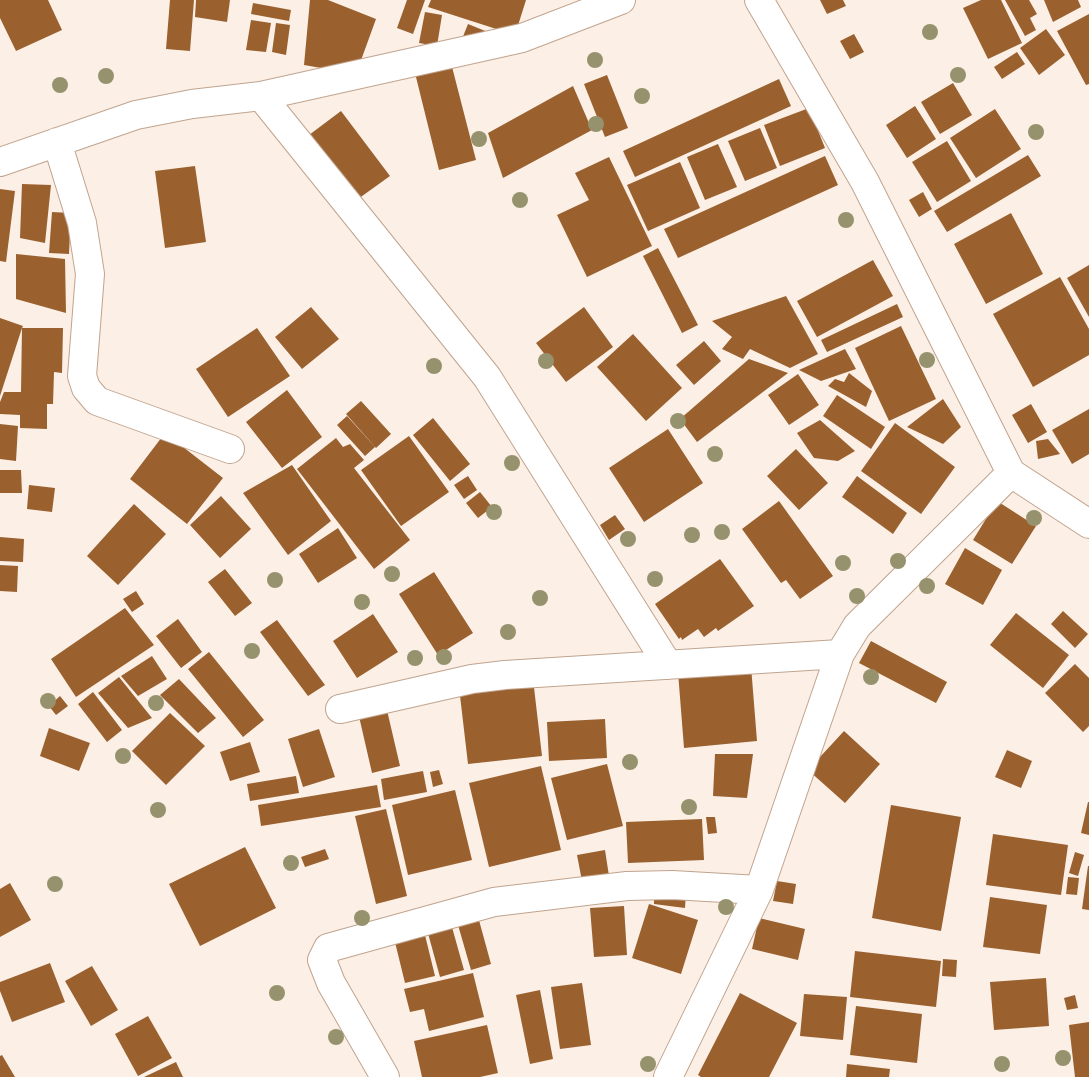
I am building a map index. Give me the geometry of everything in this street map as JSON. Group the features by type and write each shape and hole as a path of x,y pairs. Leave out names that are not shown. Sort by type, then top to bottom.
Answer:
{"street":[{"path":"0,162 136,115 192,104 262,96 522,38 621,0"},
{"path":"758,0 864,182 1011,473 1089,524"},
{"path":"262,96 487,377 668,665"},
{"path":"57,142 82,223 90,274 82,376 86,388 97,401 230,449"},
{"path":"668,1077 759,890 840,654 857,626 1011,473"},
{"path":"340,709 472,679 504,675 840,654"},
{"path":"385,1077 331,983 322,960 328,948 494,902 627,886 672,885 759,890"}],"building":[{"path":"0,0 48,0 62,30 16,51 0,18"},
{"path":"170,0 194,0 190,51 166,49"},
{"path":"196,0 230,0 227,22 195,17"},
{"path":"310,0 328,0 376,19 356,74 304,65"},
{"path":"407,0 425,0 413,34 397,28"},
{"path":"431,0 526,0 515,35 428,7"},
{"path":"820,0 843,0 846,6 827,14"},
{"path":"981,0 1001,0 1022,43 988,59 963,8"},
{"path":"1005,0 1029,0 1037,14 1030,18 1036,30 1025,36"},
{"path":"1044,0 1078,0 1081,7 1053,22"},
{"path":"253,3 291,10 289,21 251,14"},
{"path":"425,12 442,15 437,46 419,43"},
{"path":"1089,14 1089,84 1086,85 1057,31"},
{"path":"251,20 271,23 266,52 246,50"},
{"path":"276,23 290,25 286,55 272,52"},
{"path":"468,24 495,35 460,44"},
{"path":"1046,29 1065,55 1039,75 1020,48"},
{"path":"854,34 864,52 850,59 840,41"},
{"path":"1017,52 1025,64 1002,79 994,67"},
{"path":"450,59 476,160 439,170 414,69"},
{"path":"607,75 628,128 605,137 584,84"},
{"path":"779,79 791,106 635,177 623,151"},
{"path":"953,83 972,115 940,134 921,102"},
{"path":"573,86 592,130 503,178 488,133"},
{"path":"915,106 936,139 907,158 886,125"},
{"path":"809,108 825,148 780,166 764,125"},
{"path":"995,109 1021,149 976,178 950,138"},
{"path":"341,111 390,176 358,199 309,135"},
{"path":"760,128 777,168 745,181 728,141"},
{"path":"947,141 971,181 937,202 912,162"},
{"path":"718,144 737,187 705,200 687,157"},
{"path":"1028,155 1041,176 947,232 934,211"},
{"path":"825,156 838,185 678,258 664,229"},
{"path":"609,157 652,246 587,277 557,215 589,200 575,173"},
{"path":"680,162 700,208 648,231 627,185"},
{"path":"195,166 206,242 165,248 155,171"},
{"path":"22,184 51,185 45,243 20,238"},
{"path":"0,189 15,191 6,262 0,261"},
{"path":"923,192 932,209 919,217 909,200"},
{"path":"52,212 71,213 69,254 49,253"},
{"path":"1011,213 1043,274 986,304 954,244"},
{"path":"658,248 698,325 682,333 643,256"},
{"path":"16,254 65,259 66,313 16,299"},
{"path":"873,260 893,296 817,337 797,301"},
{"path":"1089,265 1089,317 1067,278"},
{"path":"1060,277 1089,329 1089,355 1033,387 993,314"},
{"path":"786,296 818,354 790,368 750,349 743,359 722,349 732,337 712,321"},
{"path":"897,304 903,317 827,352 821,340"},
{"path":"311,307 339,339 302,369 275,337"},
{"path":"584,307 613,347 566,382 536,343"},
{"path":"0,318 23,326 0,396"},
{"path":"901,326 936,399 889,421 855,348"},
{"path":"22,328 63,328 62,373 54,372 53,404 47,404 47,429 20,428 20,415 0,414 0,402 4,392 21,392"},
{"path":"257,328 290,376 228,417 196,369"},
{"path":"633,334 682,388 646,421 597,367"},
{"path":"704,341 721,361 694,385 676,365"},
{"path":"845,349 856,369 821,381 799,370"},
{"path":"749,359 788,373 697,442 680,419"},
{"path":"849,373 872,391 866,407 828,386 835,379 844,382"},
{"path":"798,374 819,405 789,425 768,395"},
{"path":"287,390 322,437 282,468 246,422"},
{"path":"837,395 885,427 871,449 823,416"},
{"path":"943,399 961,427 943,444 907,427"},
{"path":"361,401 391,434 376,448 346,414"},
{"path":"1031,404 1047,432 1028,443 1012,415"},
{"path":"1089,409 1089,454 1072,464 1052,430"},
{"path":"347,416 375,447 365,456 337,425"},
{"path":"433,418 470,464 450,481 413,435"},
{"path":"820,420 855,451 838,461 814,458 797,433"},
{"path":"895,423 955,467 921,514 861,471"},
{"path":"0,424 18,426 16,461 0,459"},
{"path":"668,429 703,483 644,522 609,468"},
{"path":"165,433 223,478 187,524 130,479"},
{"path":"409,436 449,492 401,526 361,470"},
{"path":"336,438 343,447 350,444 364,460 354,468 410,540 374,569 297,469"},
{"path":"1048,439 1060,454 1038,459 1036,441"},
{"path":"796,449 828,483 799,510 767,476"},
{"path":"292,465 331,521 288,555 243,493"},
{"path":"0,470 21,470 22,493 0,493"},
{"path":"468,476 477,490 464,499 454,485"},
{"path":"857,476 907,513 893,534 842,497"},
{"path":"29,485 55,488 52,512 27,509"},
{"path":"480,492 492,507 478,518 466,503"},
{"path":"221,496 251,529 220,558 190,525"},
{"path":"779,501 833,576 800,599 786,580 781,583 742,529"},
{"path":"997,501 1036,526 1012,564 973,540"},
{"path":"134,504 166,534 118,585 87,556"},
{"path":"615,515 625,529 609,540 600,525"},
{"path":"338,528 357,558 318,583 299,554"},
{"path":"0,537 24,539 23,562 0,561"},
{"path":"965,548 1002,570 983,605 945,584"},
{"path":"720,559 754,606 718,631 716,628 704,637 698,629 682,640 681,637 679,639 655,604"},
{"path":"0,565 18,566 17,592 0,591"},
{"path":"225,569 252,603 235,616 208,582"},
{"path":"434,572 473,633 438,655 399,594"},
{"path":"136,591 144,604 132,612 123,599"},
{"path":"125,608 154,645 76,697 51,659"},
{"path":"1063,611 1088,634 1075,648 1051,624"},
{"path":"1016,613 1069,655 1043,688 990,645"},
{"path":"373,614 398,652 357,678 333,641"},
{"path":"178,619 202,652 181,668 156,636"},
{"path":"277,620 325,685 308,696 260,632"},
{"path":"871,641 947,682 936,703 859,663"},
{"path":"209,652 264,720 243,737 188,669"},
{"path":"152,656 167,679 138,696 121,676"},
{"path":"1075,664 1089,678 1089,726 1083,732 1045,693"},
{"path":"751,666 757,741 684,748 678,672"},
{"path":"119,677 152,718 128,728 98,693"},
{"path":"179,679 216,718 198,733 160,695"},
{"path":"533,679 542,756 468,764 459,687"},
{"path":"93,692 122,730 107,742 78,704"},
{"path":"60,696 68,706 56,715 49,706"},
{"path":"386,706 400,766 372,773 358,712"},
{"path":"170,713 205,746 166,785 132,751"},
{"path":"605,719 607,758 549,761 547,722"},
{"path":"49,728 90,743 79,771 40,756"},
{"path":"319,729 335,777 303,787 288,739"},
{"path":"844,731 880,764 845,803 808,770"},
{"path":"250,742 260,772 230,781 220,752"},
{"path":"1007,750 1032,761 1021,788 995,777"},
{"path":"715,754 753,754 747,798 713,796"},
{"path":"607,764 623,826 567,840 551,778"},
{"path":"541,766 561,850 489,867 469,783"},
{"path":"439,770 443,784 433,787 430,772"},
{"path":"423,771 427,792 384,800 381,779"},
{"path":"296,776 299,793 250,801 247,784"},
{"path":"377,785 381,807 261,826 258,805"},
{"path":"455,790 472,860 408,875 392,805"},
{"path":"1089,802 1089,835 1081,833"},
{"path":"891,805 961,817 941,931 872,918"},
{"path":"386,809 407,896 376,904 355,816"},
{"path":"706,817 715,817 717,833 708,834"},
{"path":"702,819 704,860 628,863 626,822"},
{"path":"993,834 1068,845 1061,895 986,885"},
{"path":"245,847 276,908 200,946 169,884"},
{"path":"325,849 329,859 305,867 301,857"},
{"path":"605,850 609,876 582,881 577,855"},
{"path":"1075,852 1084,855 1078,876 1069,873"},
{"path":"1089,866 1089,910 1082,909"},
{"path":"1068,877 1079,878 1077,895 1066,894"},
{"path":"777,881 796,884 793,904 773,901"},
{"path":"10,883 31,920 0,937 0,889"},
{"path":"654,890 686,891 685,908 654,904"},
{"path":"990,897 1047,905 1040,954 983,947"},
{"path":"649,904 698,920 681,974 632,958"},
{"path":"624,906 627,955 594,957 590,908"},
{"path":"477,913 491,964 471,970 456,918"},
{"path":"759,918 805,929 798,960 752,949"},
{"path":"450,920 464,970 440,977 426,926"},
{"path":"423,927 435,976 405,983 393,934"},
{"path":"855,951 941,961 936,1007 850,997"},
{"path":"943,959 957,960 956,977 942,976"},
{"path":"50,963 65,1002 12,1022 0,991 0,982"},
{"path":"92,966 118,1010 91,1026 65,981"},
{"path":"473,973 484,1017 429,1031 424,1009 410,1012 404,989"},
{"path":"1046,978 1049,1026 994,1030 990,982"},
{"path":"582,983 591,1045 560,1049 551,987"},
{"path":"540,990 553,1059 530,1064 516,995"},
{"path":"740,993 797,1023 769,1077 701,1077 698,1075"},
{"path":"804,994 847,997 843,1040 800,1036"},
{"path":"1075,995 1078,1008 1067,1010 1064,998"},
{"path":"856,1006 922,1014 917,1063 850,1055"},
{"path":"148,1016 172,1058 138,1076 115,1034"},
{"path":"1089,1022 1089,1077 1075,1077 1069,1025"},
{"path":"487,1025 498,1073 480,1077 422,1077 414,1041"},
{"path":"2,1055 15,1077 0,1077 0,1056"},
{"path":"176,1062 183,1077 144,1077"},
{"path":"847,1064 890,1069 889,1077 846,1077"}]}
